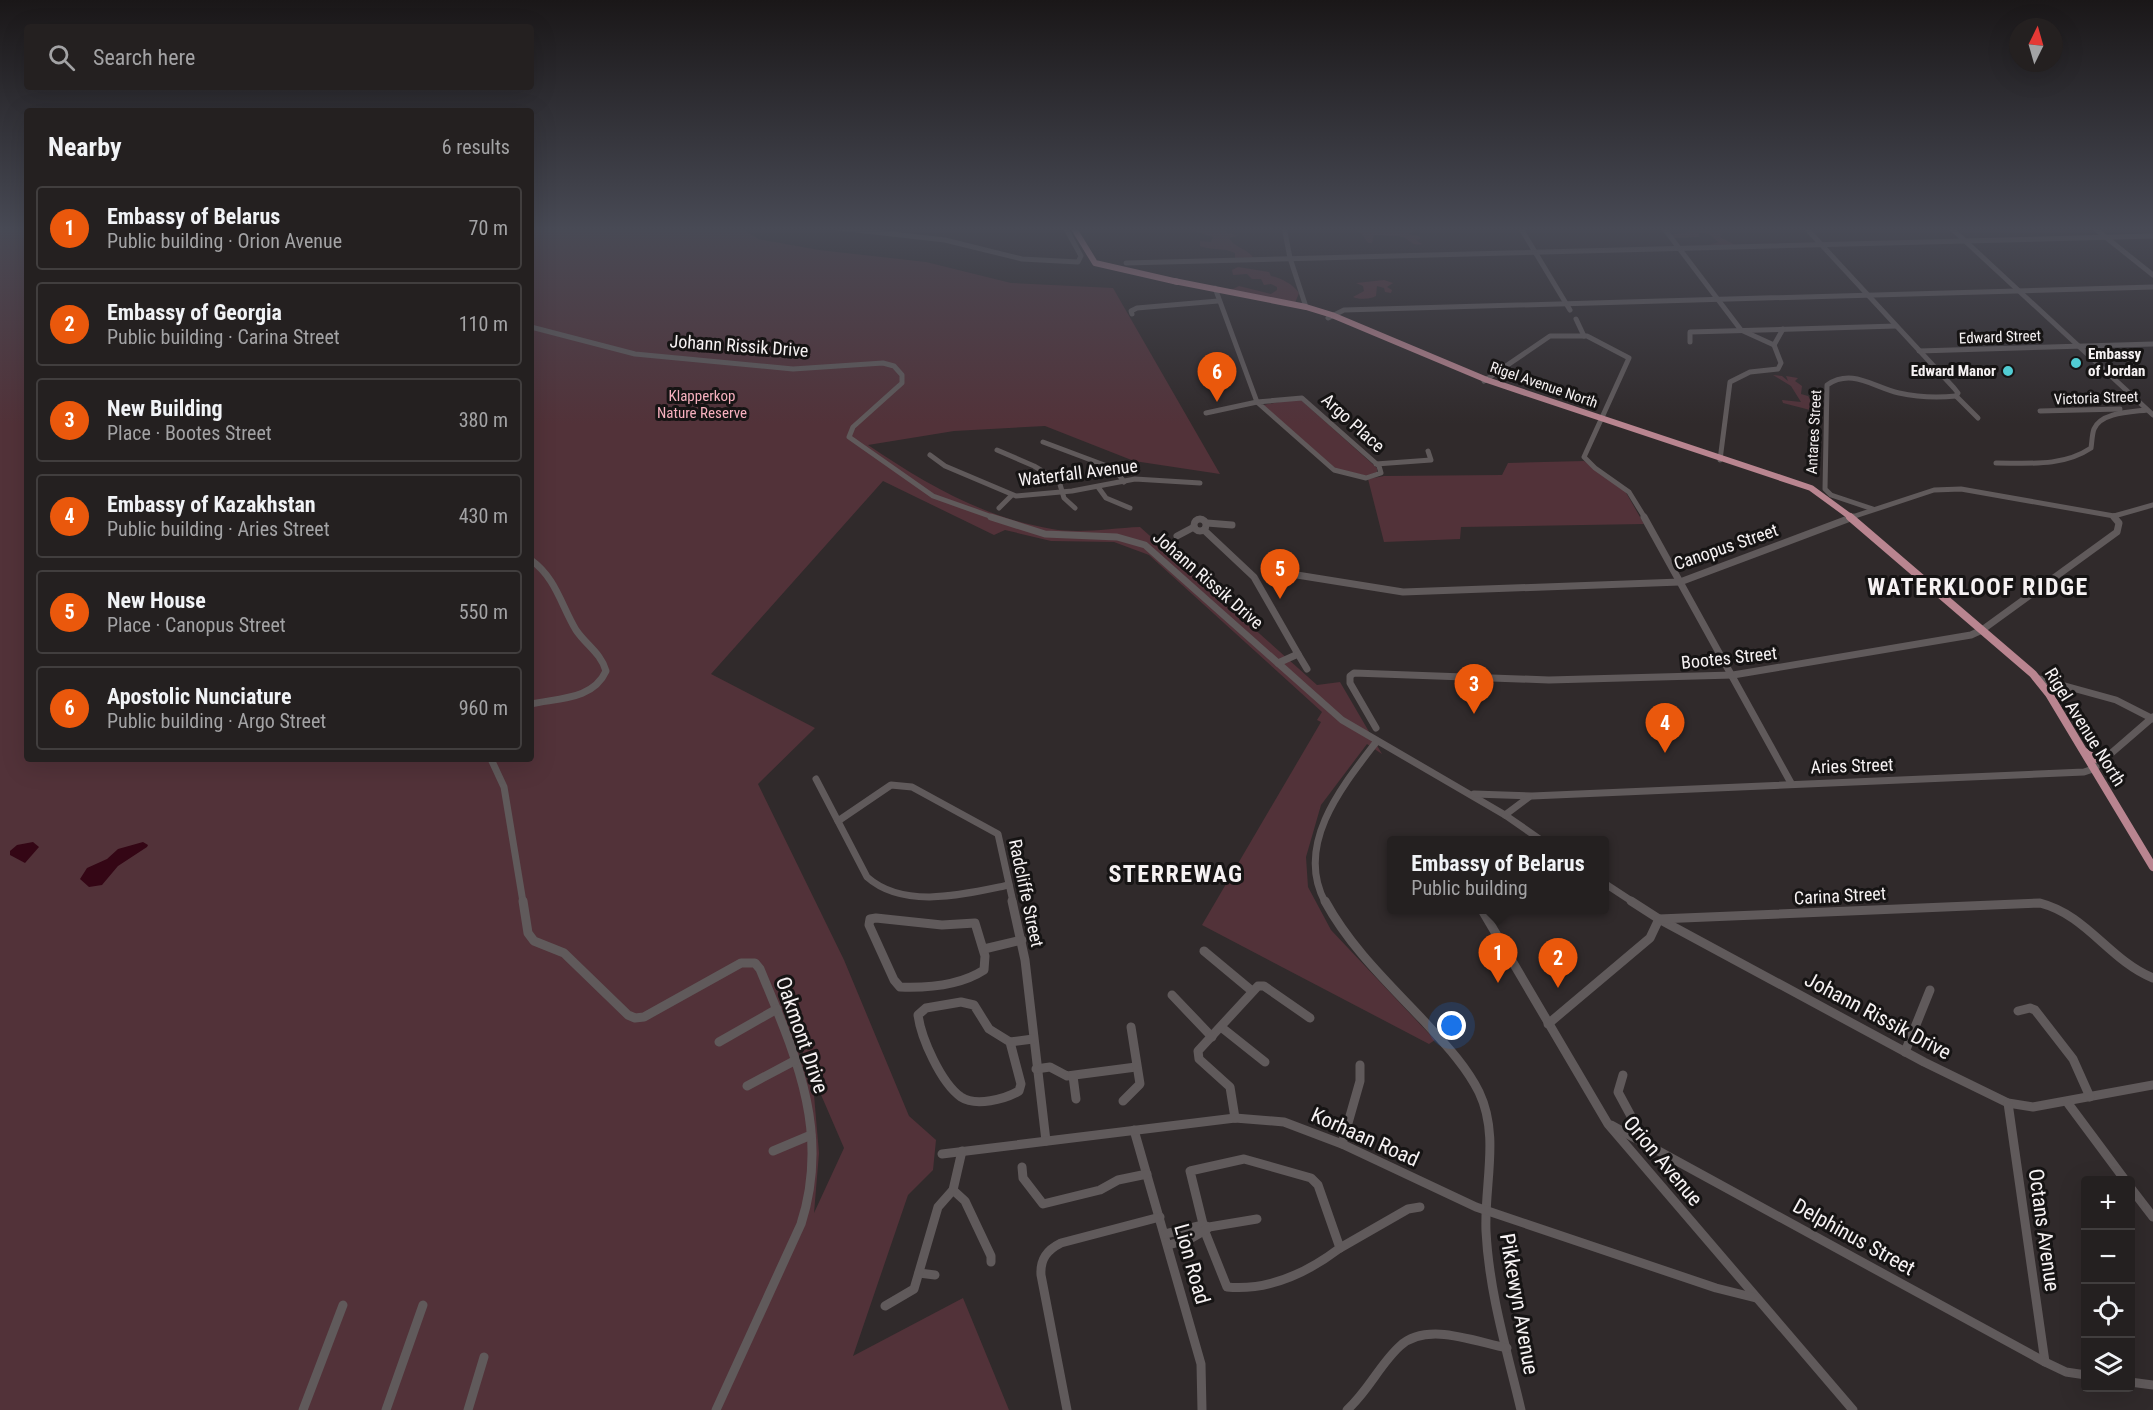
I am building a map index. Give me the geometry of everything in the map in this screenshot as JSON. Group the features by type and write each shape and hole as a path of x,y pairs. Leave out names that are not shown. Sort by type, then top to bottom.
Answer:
{"main road":[{"name":"Rigel Avenue North","path":"1230,293 1330,316"},
{"name":"Rigel Avenue North","path":"1233,293 1306,307 1485,381 1721,459 1803,488 1825,500 1889,551 2036,678 2153,867"},
{"path":"1298,309 1306,307 1313,313"},
{"path":"2082,750 2096,759 2106,757"}],"street":[{"path":"1206,413 1258,404 1215,293"},
{"path":"1301,293 1306,307"},
{"path":"1560,293 1570,310"},
{"path":"1713,293 1741,330 1774,345 1781,363 1780,368 1745,374 1729,384 1721,459"},
{"path":"1867,293 1957,392 1956,396 1978,418"},
{"path":"1330,316 1344,309 1949,293"},
{"path":"2021,293 2153,415"},
{"path":"1132,314 1137,308 1218,301"},
{"path":"1576,319 1584,336"},
{"path":"1690,342 1689,332 1896,326"},
{"name":"Johann Rissik Drive","path":"534,328 616,350 669,358 793,369 873,362 889,364 902,375 902,383 853,427 849,437 851,441 933,496 990,517 1045,534 1117,537 1145,545 1334,714 1505,815 1535,836"},
{"path":"1774,345 1783,329"},
{"path":"1485,381 1550,336 1584,336 1599,341 1629,358 1585,451 1586,459 1630,493 1791,783"},
{"name":"Edward Street","path":"1919,351 2153,344"},
{"name":"Antares Street","path":"1872,509 1831,495 1825,489 1825,393 1828,384 1837,379 1853,378 1902,393 1956,396"},
{"name":"Argo Place","path":"1294,398 1304,399 1376,464 1381,473 1374,477 1359,477 1334,471 1258,404 1294,398"},
{"path":"1996,463 2055,461 2077,456 2091,448 2094,428 2107,417 2149,409"},
{"name":"Victoria Street","path":"2040,411 2149,409"},
{"path":"1043,442 1114,469 1124,482"},
{"path":"997,450 1034,466 1057,480 1061,483 1067,502 1076,508"},
{"path":"1376,464 1431,460 1428,451"},
{"path":"930,455 945,466 1012,495"},
{"name":"Waterfall Avenue","path":"990,517 1012,495 1062,492 1140,479 1200,483"},
{"path":"1098,487 1106,498 1130,508"},
{"name":"Canopus Street","path":"1297,575 1403,592 1680,582 1872,509 1934,490 1952,489 2114,516 2153,505"},
{"name":"Bootes Street","path":"1376,728 1350,683 1350,676 1354,673 1549,680 1733,675 1960,637 1982,630 2116,532 2119,523 2114,516"},
{"path":"1177,536 1194,527 1232,525"},
{"path":"1206,526 1254,577 1307,669"},
{"path":"534,562 544,570 574,621 576,629 604,663 604,676 587,691 534,703"},
{"path":"1278,663 1298,654"},
{"path":"2036,678 2116,700 2153,718 2093,769"},
{"name":"Pikkewyn Avenue","path":"1377,741 1345,779 1328,808 1318,843 1315,879 1322,899 1343,934 1448,1047 1476,1087 1485,1108 1491,1139 1487,1241 1521,1410"},
{"name":"Oakmont Drive","path":"492,762 504,787 528,933 532,939 564,952 632,1017 644,1017 747,962 759,966 777,1009 808,1100 812,1157 804,1217 716,1410"},
{"name":"Aries Street","path":"1467,793 1488,797 1532,796 2080,772 2093,769"},
{"path":"816,779 867,878 876,887 891,892 946,897 1009,885"},
{"name":"Radcliffe Street","path":"838,821 891,785 912,787 995,831 999,837 1022,940 1046,1141"},
{"path":"1505,815 1520,802 1532,796"},
{"name":"Johann Rissik Drive","path":"1609,886 1659,919 1905,1052 2008,1103 2033,1107 2153,1085"},
{"name":"Carina Street","path":"1659,919 2040,903 2060,908 2128,964 2153,978"},
{"name":"Orion Avenue","path":"1485,914 1608,1124 1853,1410"},
{"path":"876,918 942,925 974,922 978,926 984,949 985,966 980,974 919,987 900,987 894,980 869,921 876,918"},
{"path":"1548,1024 1650,938 1659,919"},
{"path":"984,949 1022,940"},
{"path":"1204,951 1252,991"},
{"path":"1235,1118 1230,1087 1198,1057 1198,1051 1258,986 1264,986 1310,1018"},
{"path":"1905,1052 1930,990"},
{"path":"1172,996 1212,1037"},
{"path":"970,1002 978,1007 988,1028 1010,1042 1021,1084 1019,1091 1013,1095 968,1100 959,1096 943,1074 918,1015 926,1008 970,1002"},
{"path":"2018,1011 2030,1008 2035,1010 2073,1059 2090,1097"},
{"path":"718,1042 777,1009"},
{"path":"1123,1101 1140,1086 1131,1027"},
{"path":"1221,1027 1265,1062"},
{"path":"1010,1042 1017,1039 1033,1039"},
{"path":"747,1086 794,1061"},
{"path":"1342,1144 1360,1081 1360,1065"},
{"path":"1036,1069 1050,1067 1061,1075 1073,1076 1136,1067"},
{"path":"1073,1076 1076,1099"},
{"path":"1623,1076 1618,1092 1645,1142"},
{"path":"2067,1102 2122,1176"},
{"name":"Octans Avenue","path":"2008,1103 2045,1362"},
{"name":"Korhaan Road","path":"942,1154 1235,1118 1284,1122 1342,1144 1487,1211 1716,1288 1756,1298"},
{"name":"Delphinus Street","path":"1608,1124 1645,1142 2045,1362 2066,1372 2081,1375"},
{"name":"Lion Road","path":"1134,1130 1201,1364 1202,1410"},
{"path":"773,1151 811,1135"},
{"path":"885,1306 913,1290 938,1207 952,1190 962,1151"},
{"path":"1340,1248 1316,1181 1248,1159 1190,1171 1205,1228 1225,1284 1229,1288 1259,1285 1289,1277 1317,1265 1340,1248 1408,1209 1420,1207"},
{"path":"1022,1167 1023,1178 1043,1204 1100,1190 1118,1180 1148,1174"},
{"path":"952,1190 965,1201 991,1256 991,1262"},
{"path":"2135,1194 2153,1217"},
{"path":"1067,1410 1041,1275 1043,1258 1053,1246 1160,1218"},
{"path":"1165,1234 1257,1219"},
{"path":"1168,1245 1205,1228"},
{"path":"919,1273 936,1275"},
{"path":"303,1410 343,1305"},
{"path":"386,1410 423,1305"},
{"path":"1347,1410 1364,1395 1400,1346 1418,1334 1443,1335 1507,1348"},
{"path":"468,1410 484,1357"},
{"path":"2135,1383 2153,1385"}],"green space":[{"name":"Klapperkop Nature Reserve","path":"0,293 24,293 24,762 534,762 534,293 1116,293 1220,474 1134,461 1045,426 954,431 868,445 911,473 955,497 1002,517 1063,530 1085,531 1140,527 1317,685 1340,682 1382,754 1367,744 1321,805 1306,857 1308,887 1331,930 1435,1040 1429,1044 1202,925 1321,722 1317,720 1322,712 1149,555 1114,542 1051,541 1005,530 994,535 883,481 711,674 815,728 758,784 844,960 909,1116 936,1140 933,1170 908,1195 853,1356 963,1298 1009,1410 0,1410","holes":["781,1002 844,1148 814,1213 819,1153 814,1095"]},
{"path":"1245,293 1299,293 1295,303"},
{"path":"1361,293 1376,293 1374,297 1361,299 1353,297"},
{"path":"1773,375 1782,376 1788,381 1786,376 1798,378 1795,381 1802,386 1801,394 1808,396 1815,404 1814,411 1783,403 1782,400 1801,402 1791,386"},
{"path":"1301,400 1377,468 1377,472 1367,476 1335,469 1263,405"},
{"path":"1584,461 1624,489 1644,524 1461,527 1460,539 1384,542 1368,479 1384,476 1502,475 1508,463"}],"shaded area":[{"path":"33,842 39,847 25,863 10,855 10,851 17,845"},
{"path":"143,842 148,845 147,847 118,866 102,885 89,887 80,879 87,868 107,859 118,849"}],"place":[{"name":"Embassy of Jordan","path":"2076,363"},
{"name":"Edward Manor","path":"2008,371"},
{"name":"Apostolic Nunciature","path":"1217,402"},
{"name":"New House","path":"1280,599"},
{"name":"New Building","path":"1474,714"},
{"name":"Embassy of Kazakhstan","path":"1665,753"},
{"name":"Embassy of Belarus","path":"1498,983"},
{"name":"Embassy of Georgia","path":"1558,988"}],"district":[{"name":"WATERKLOOF RIDGE","path":"1978,587"},
{"name":"STERREWAG","path":"1176,874"}]}
